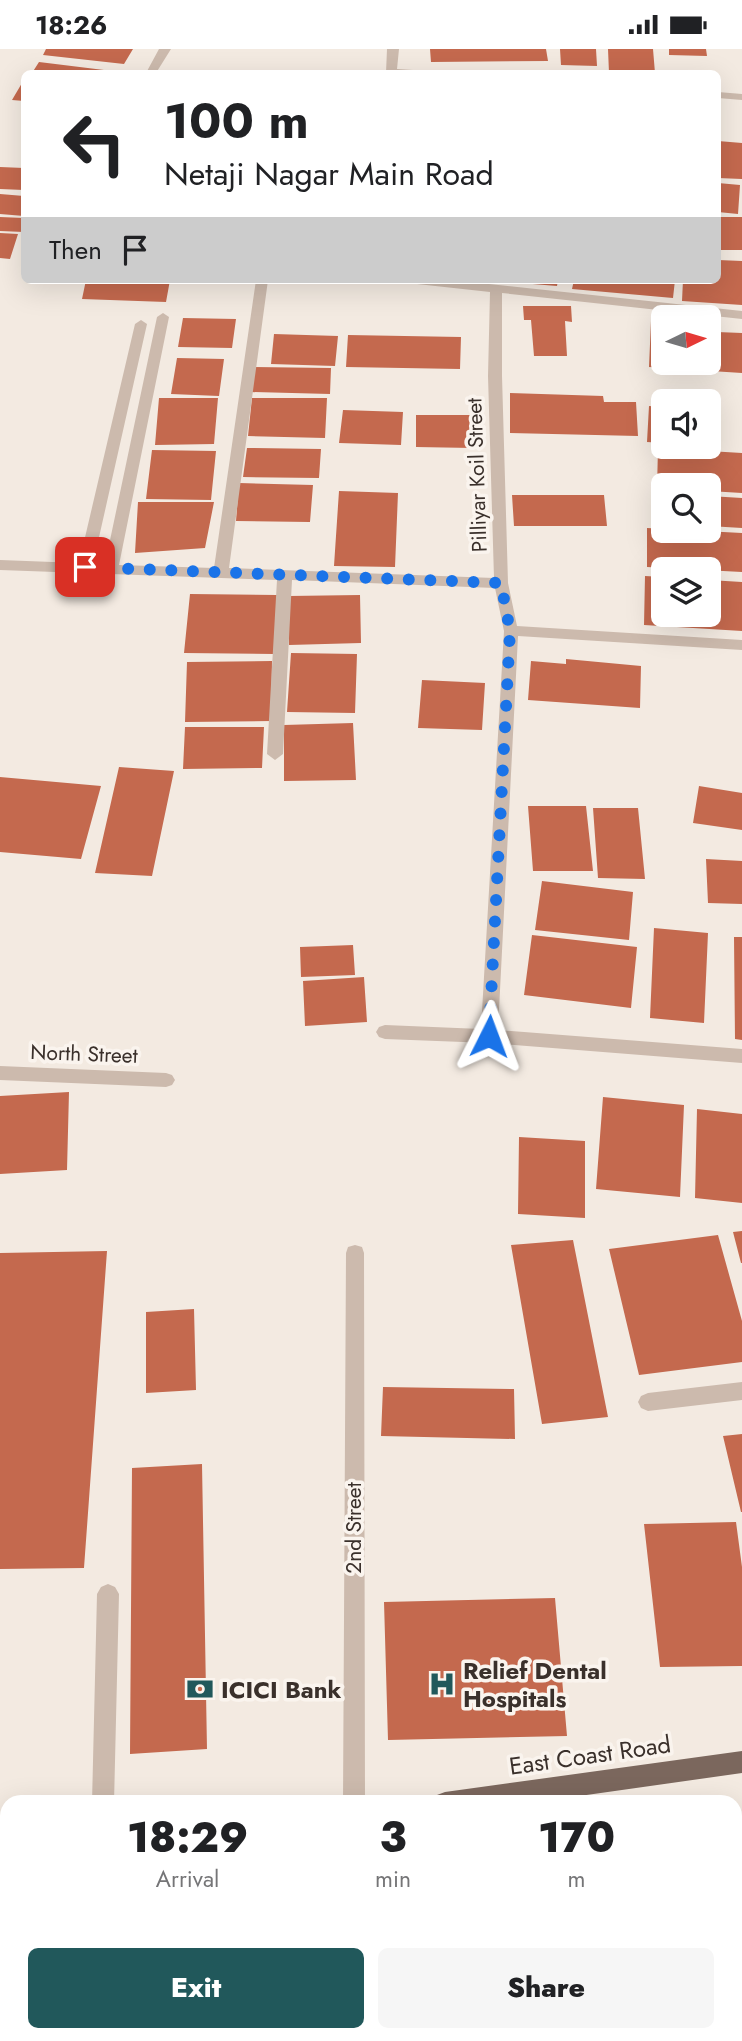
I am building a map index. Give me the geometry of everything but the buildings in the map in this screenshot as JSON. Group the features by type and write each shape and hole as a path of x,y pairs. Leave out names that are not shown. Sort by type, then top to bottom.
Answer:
{"main road":[{"name":"East Coast Road","path":"503,1795 742,1762"}],"street":[{"path":"153,70 165,49"},
{"path":"391,70 393,49"},
{"path":"721,95 742,97"},
{"path":"221,571 261,284"},
{"path":"449,284 742,315"},
{"name":"Pilliyar Koil Street","path":"489,1036 510,631 501,583 495,376 496,290"},
{"path":"111,568 163,317"},
{"path":"85,567 141,324"},
{"path":"0,565 501,583"},
{"path":"275,754 285,574"},
{"path":"510,631 742,645"},
{"path":"385,1032 489,1036 742,1056"},
{"name":"North Street","path":"0,1073 166,1080"},
{"name":"2nd Street","path":"354,1795 355,1253"},
{"path":"648,1402 742,1391"},
{"path":"103,1795 108,1594"}],"place":[{"name":"Relief Dental Hospitals","path":"442,1684"},
{"name":"ICICI Bank","path":"200,1689"}],"route":[{"path":"85,567 501,583 510,631 489,1036"}]}
